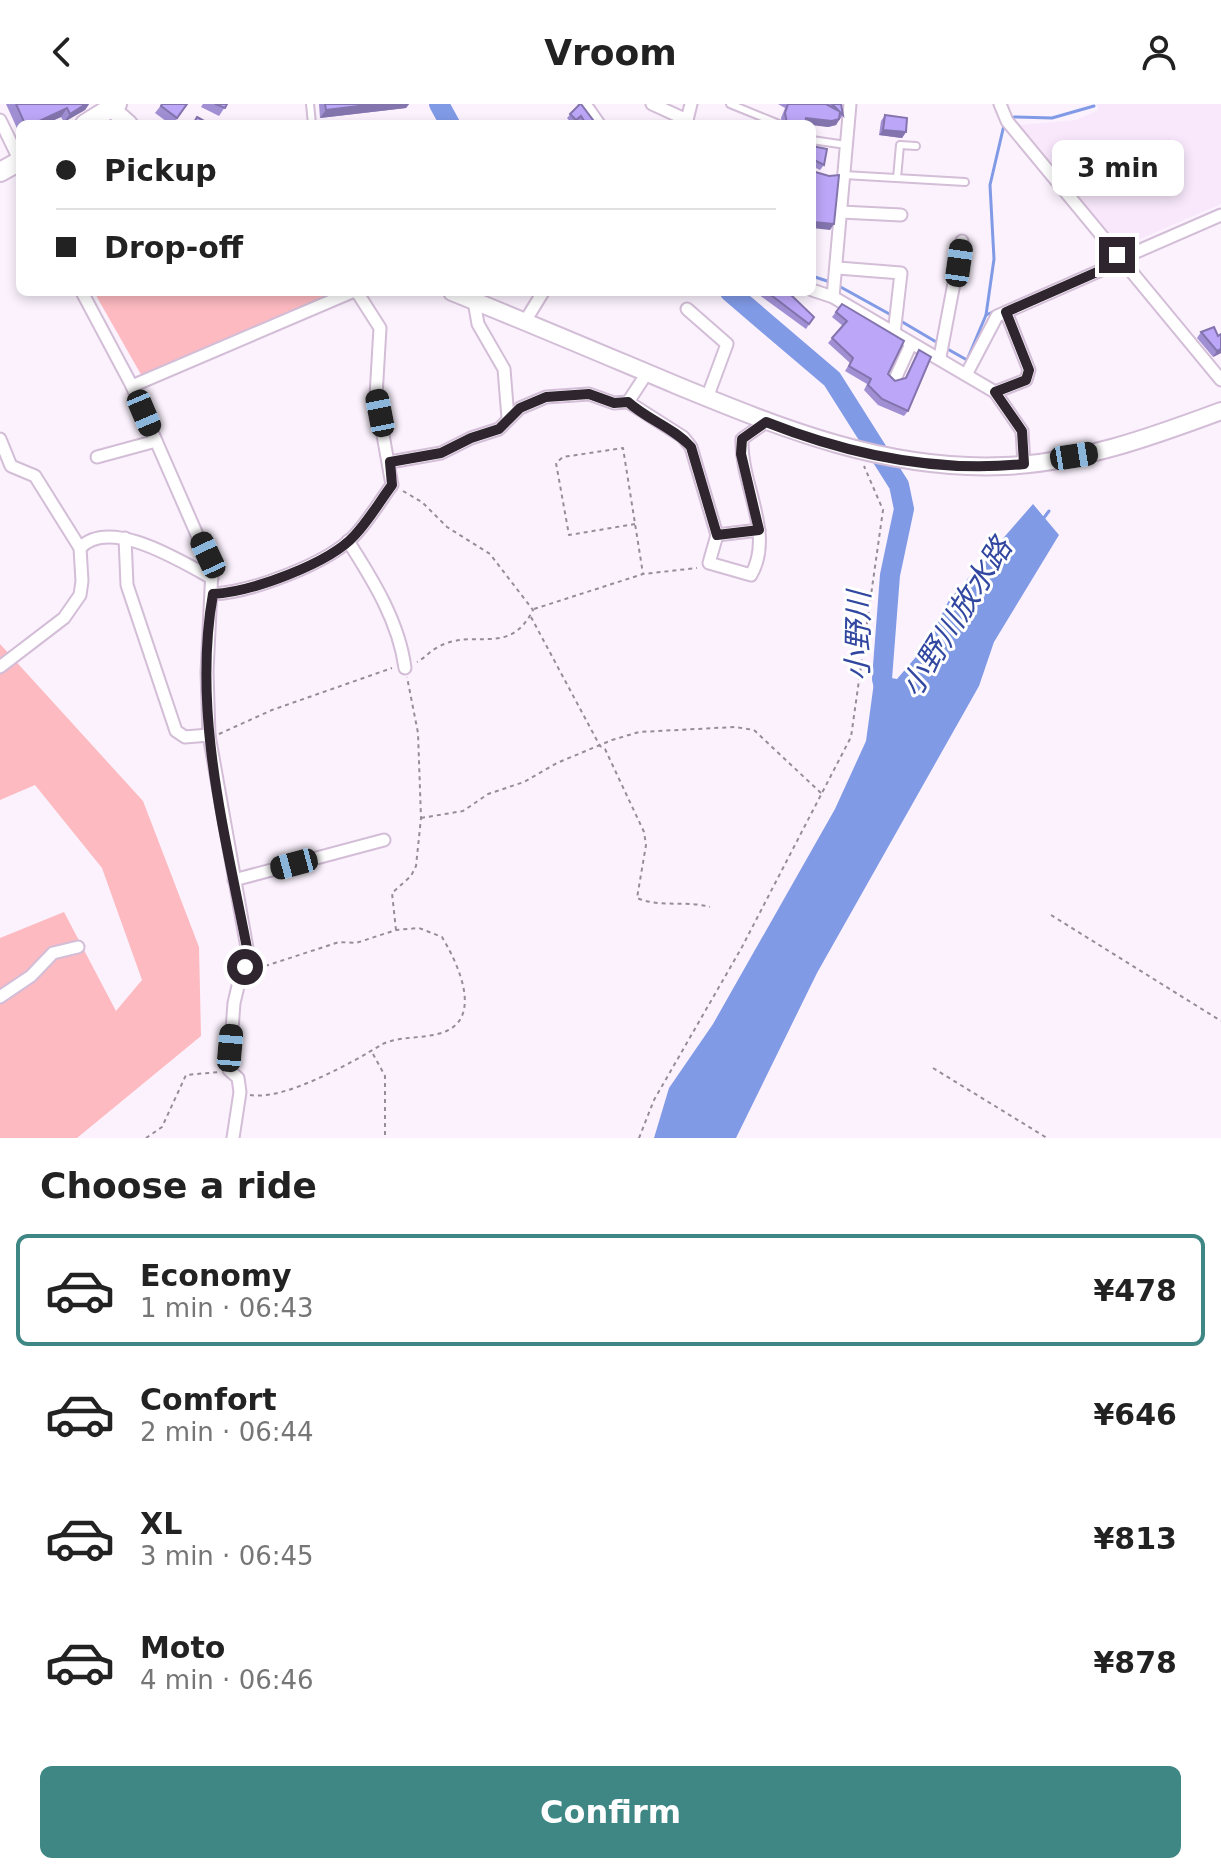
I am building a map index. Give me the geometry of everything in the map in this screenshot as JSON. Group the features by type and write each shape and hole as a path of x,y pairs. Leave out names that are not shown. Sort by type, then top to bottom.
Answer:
{"main road":[{"path":"91,120 114,106"}],"street":[{"path":"652,104 682,120"},
{"path":"835,288 850,104"},
{"path":"1000,104 1009,122 1221,380"},
{"path":"0,120 16,153"},
{"path":"841,212 901,215"},
{"path":"967,373 997,316 1221,215"},
{"path":"940,357 962,241"},
{"path":"838,268 901,273 894,334"},
{"path":"816,290 835,288 894,334 940,357 995,392 1022,431 1024,464"},
{"path":"84,296 132,386 211,561 213,594 207,672 209,735 247,948 245,967 234,1003 229,1070 238,1078 240,1092 233,1138"},
{"path":"132,386 346,296"},
{"path":"213,594 241,592 273,581 348,541 392,485 376,396 380,328 358,296"},
{"path":"462,296 766,422 856,451 905,460 951,465 1024,464 1099,452 1221,411"},
{"path":"524,323 541,296"},
{"path":"474,301 478,324 504,369 508,418"},
{"path":"687,309 727,344 726,355 707,398"},
{"path":"995,392 1026,380 1029,370 1006,312"},
{"path":"895,379 911,344"},
{"path":"628,402 647,373"},
{"path":"390,462 441,453 499,429 520,408 546,397 589,394 614,403 628,402 643,415 683,437 691,447 717,535 709,563 751,575 759,561 759,530 741,454 742,439 766,422"},
{"path":"0,439 11,466 35,476 80,548 82,581 80,595 72,609 0,667"},
{"path":"97,457 156,441"},
{"path":"717,535 759,530"},
{"path":"80,548 101,537 125,538 155,549 212,578"},
{"path":"125,538 127,585 176,731 185,737 209,735"},
{"path":"348,541 376,584 402,647 405,668"},
{"path":"234,880 384,840"},
{"path":"0,997 31,976 53,953 78,947"}],"lane":[{"path":"730,104 769,120"},
{"path":"816,141 846,145"},
{"path":"897,178 900,145 916,146"},
{"path":"844,175 965,182"}],"path":[{"path":"635,524 569,535 556,463 563,457 623,448 643,574"},
{"path":"639,1138 654,1100 742,947 844,755 856,720 865,619 882,522 879,496 856,451"},
{"path":"533,610 643,574 694,570 709,563"},
{"path":"530,615 600,746 605,749 644,832 646,845 637,898 652,905 680,902 710,907"},
{"path":"396,930 392,893 411,876 416,866 421,818 418,733 405,668"},
{"path":"421,818 463,811 488,794 524,782 557,763 639,732 745,728 761,735 823,795"},
{"path":"1051,915 1221,1021"},
{"path":"240,1092 253,1097 274,1094 373,1053 382,1044 449,1029 462,1017 466,1002 442,937 419,928 396,930 356,943 339,942 254,971 245,967"},
{"path":"373,1053 385,1076 385,1138"},
{"path":"933,1068 1047,1138"},
{"path":"146,1138 162,1127 186,1075 229,1070"}],"shaded area":[{"path":"1097,104 1221,104 1221,204 1117,249 1019,125 1076,120 1098,110"},
{"path":"96,296 336,296 143,378"},
{"path":"0,644 143,801 199,947 201,1036 77,1138 0,1138 0,938 64,912 116,1011 142,980 102,868 35,785 0,800"}],"water":[{"path":"1033,504 1059,535 994,642 979,686 817,973 736,1138 654,1138 669,1088 713,1024 835,809 866,741 875,675 897,679 927,644 949,600"}],"building":[{"path":"16,104 86,104 70,114 67,108 42,120 23,120"},
{"path":"162,104 187,104 177,118"},
{"path":"325,104 375,104 326,110"},
{"path":"581,104 593,120 584,120 581,116 576,120 570,114"},
{"path":"788,104 826,104 839,111 832,104 841,104 843,115 840,112 839,119 832,121 806,118 786,120"},
{"path":"885,115 907,118 906,132 883,130"},
{"path":"816,147 827,149 824,165 816,161"},
{"path":"816,172 839,175 834,224 816,222"},
{"path":"772,296 792,296 814,317 809,324"},
{"path":"842,304 904,341 888,374 895,381 906,378 919,350 931,357 908,411 882,399 868,385 871,379 849,366 853,358 832,338 847,321 836,312"},
{"path":"1214,327 1218,336 1221,334 1221,349 1217,351 1201,332"}],"waterway":[{"name":"小野川","path":"439,104 448,120"},
{"path":"1010,120 1014,117 1052,118 1094,106"},
{"path":"986,315 994,259 990,185 1004,125"},
{"path":"944,347 967,360 986,315 1115,258"},
{"path":"816,277 830,282"},
{"path":"837,285 893,316"},
{"name":"小野川","path":"735,296 832,379 899,485 904,509 890,575 882,679 888,703"},
{"path":"899,320 938,343"},
{"name":"小野川放水路","path":"1043,519 1049,511"}],"route":[{"path":"245,967 247,948 209,735 207,672 213,594 241,592 273,581 334,550 355,535 392,485 390,462 441,453 499,429 520,408 546,397 589,394 614,403 628,402 643,415 683,437 691,447 717,535 759,530 741,454 742,439 766,422 825,443 905,460 951,465 1024,464 1022,431 995,392 1026,380 1029,370 1006,312 1122,261 1117,255"}]}
